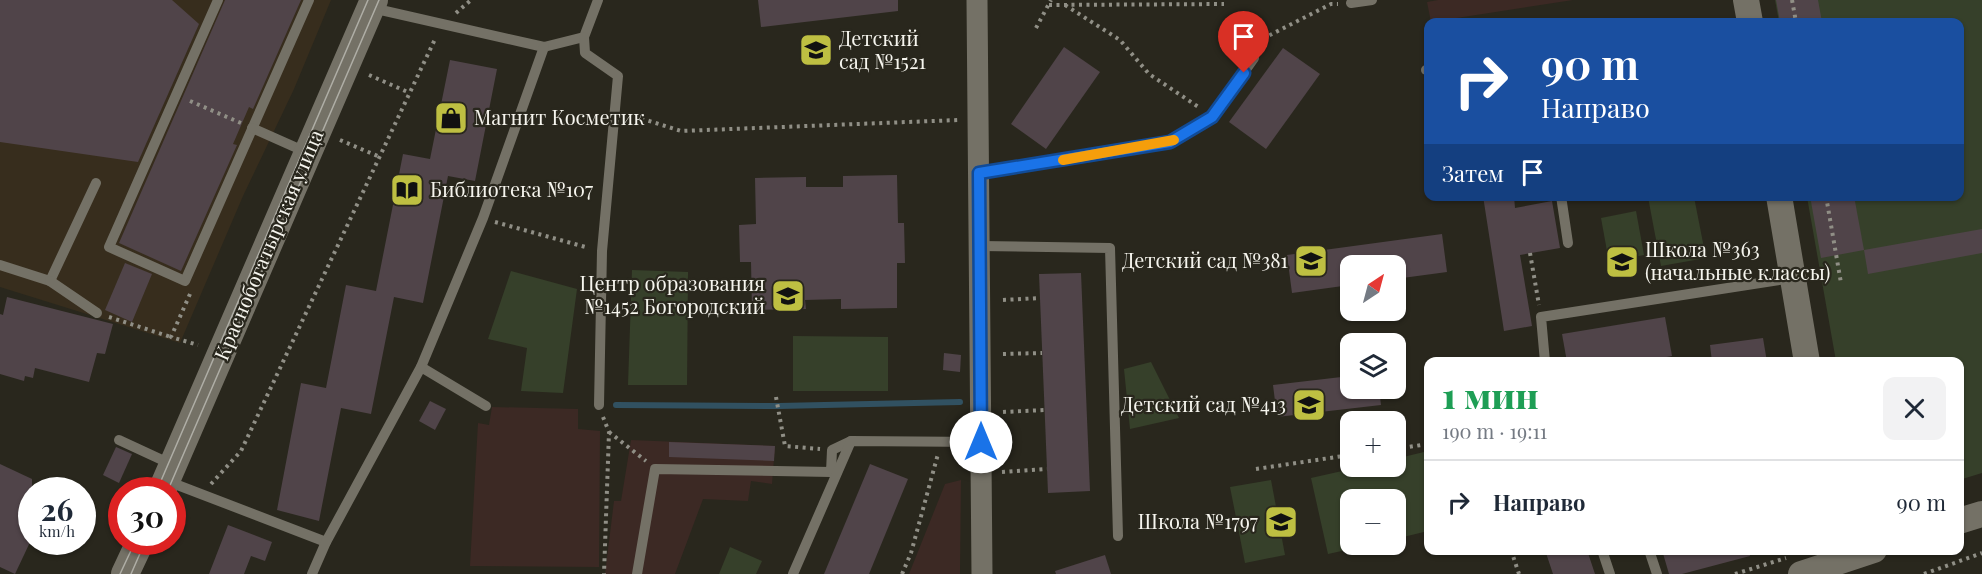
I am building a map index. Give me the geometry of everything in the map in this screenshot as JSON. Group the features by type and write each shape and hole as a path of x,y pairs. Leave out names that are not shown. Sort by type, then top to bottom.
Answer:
{"main road":[{"name":"Краснобогатырская улица","path":"169,477 373,4"},
{"path":"125,574 134,555"}],"street":[{"path":"977,0 982,574"},
{"path":"1746,0 1749,18"},
{"path":"1780,201 1806,357"},
{"path":"1964,519 1982,513"},
{"path":"1794,566 1844,562 1862,555"}],"lane":[{"path":"218,0 109,247 185,281 247,126 309,0"},
{"path":"598,0 584,37 585,53 618,76 602,251 599,405"},
{"path":"1351,3 1372,0"},
{"path":"373,4 442,25 544,47 584,37"},
{"path":"312,574 326,542 421,367 483,218 544,47"},
{"path":"979,173 1170,142 1212,117 1254,58"},
{"path":"247,126 309,153"},
{"path":"50,281 96,183"},
{"path":"1562,201 1568,243"},
{"path":"980,246 1110,248 1118,536"},
{"path":"0,265 50,281 97,313"},
{"path":"1545,357 1541,317 1793,278"},
{"path":"421,367 486,406"},
{"path":"119,440 165,477"},
{"path":"637,574 655,469 831,472 832,450 851,441 981,442"},
{"path":"793,574 851,441"},
{"path":"186,488 326,542"},
{"path":"1604,555 1610,574"},
{"path":"1651,555 1657,574"}],"path":[{"path":"203,496 242,451 442,25 471,0"},
{"path":"1036,28 1049,2 1065,5 1224,4 1219,0"},
{"path":"1792,0 1795,18"},
{"path":"1254,58 1266,38 1331,4"},
{"path":"1065,5 1120,40 1149,74 1212,117"},
{"path":"369,75 410,93"},
{"path":"176,95 247,126"},
{"path":"615,110 681,131 957,119 961,129"},
{"path":"340,140 380,158"},
{"path":"1827,201 1841,283"},
{"path":"483,218 602,251"},
{"path":"1530,253 1541,317"},
{"path":"1003,300 1040,298"},
{"path":"97,313 171,337"},
{"path":"1003,354 1042,353"},
{"path":"776,397 785,446 832,450"},
{"path":"599,405 609,432 604,574"},
{"path":"1002,412 1044,410"},
{"path":"609,432 655,469"},
{"path":"902,574 911,553 941,442"},
{"path":"1406,447 1424,445"},
{"path":"1256,469 1340,456"},
{"path":"1002,472 1047,469"},
{"path":"1924,574 1982,553"},
{"path":"1513,555 1519,574"},
{"path":"1735,574 1794,566"}],"shaded area":[{"path":"0,0 331,0 294,89 243,196 180,343 0,287"},
{"path":"1438,0 1573,0 1457,18 1430,18 1427,2"},
{"path":"492,407 578,409 578,429 600,431 599,567 470,566 478,423 489,425"},
{"path":"631,440 775,446 772,484 751,481 748,501 703,499 675,574 605,574 614,501 621,501"},
{"path":"961,480 960,574 909,574 945,484"}],"green space":[{"path":"1775,0 1982,0 1982,473 1964,478 1964,357 1835,357 1808,201 1964,201 1964,18 1778,18"},
{"path":"1649,201 1695,201 1706,258 1661,266"},
{"path":"1636,211 1644,255 1609,262 1601,218"},
{"path":"632,270 688,272 687,385 628,385"},
{"path":"511,271 577,289 563,393 521,391 527,348 488,339"},
{"path":"793,336 888,337 888,391 793,391"},
{"path":"1151,362 1179,418 1130,429 1124,369"},
{"path":"1424,452 1424,532 1406,536 1406,489 1340,489 1340,551 1328,554 1311,478 1340,471 1340,477 1406,477 1406,456"},
{"path":"1271,480 1285,555 1245,563 1230,487"},
{"path":"730,547 762,561 756,574 719,574"}],"building":[{"path":"0,0 172,0 199,24 138,162 0,142"},
{"path":"225,0 301,0 253,109 249,107 233,144 237,145 181,271 119,243"},
{"path":"758,0 898,0 898,11 761,27"},
{"path":"1776,0 1818,0 1821,18 1779,18"},
{"path":"1064,47 1100,72 1046,149 1011,124"},
{"path":"1283,48 1320,74 1266,149 1229,122"},
{"path":"450,60 497,69 475,181 448,176 423,303 394,297 371,414 341,408 319,521 277,510 301,383 326,388 346,285 376,291 403,154 430,159"},
{"path":"897,175 898,223 904,223 905,263 897,263 897,308 841,309 841,299 805,300 806,309 752,310 751,262 740,262 739,225 756,224 755,178 806,177 806,187 843,187 843,176"},
{"path":"1484,201 1514,201 1515,208 1552,201 1560,248 1520,255 1532,326 1504,331"},
{"path":"1811,201 1855,201 1864,250 1821,258"},
{"path":"1982,229 1982,253 1868,274 1864,250"},
{"path":"1442,234 1447,272 1406,278 1406,255 1340,255 1340,286 1292,293 1287,255"},
{"path":"125,263 152,274 132,322 105,310"},
{"path":"1081,273 1090,491 1048,493 1039,274"},
{"path":"7,297 113,324 105,354 97,353 89,382 35,368 33,378 25,376 24,381 0,374 0,314 3,315"},
{"path":"1665,317 1672,356 1566,357 1562,334"},
{"path":"1763,338 1766,357 1711,357 1710,345"},
{"path":"944,353 961,355 960,372 943,370"},
{"path":"1340,377 1340,399 1380,399 1381,405 1277,417 1273,385"},
{"path":"430,401 446,409 435,430 419,421"},
{"path":"669,442 775,446 774,461 669,457"},
{"path":"116,447 132,454 122,477 108,478 103,475"},
{"path":"0,464 28,477 18,477 18,555 24,555 15,574 0,567"},
{"path":"870,464 908,479 869,574 824,574"},
{"path":"228,525 272,542 265,561 251,556 244,574 209,574"},
{"path":"1105,555 1111,574 1056,574 1055,571"},
{"path":"1547,555 1589,555 1595,574 1553,574"},
{"path":"1663,555 1750,555 1682,574 1669,574"}],"waterway":[{"path":"616,405 779,406 960,402"}],"tram line":[{"path":"163,477 368,0"},
{"path":"174,477 379,0"},
{"path":"120,574 129,555"},
{"path":"131,574 139,555"}],"slow traffic":[{"path":"1063,160 1174,140"}],"place":[{"name":"Детский сад №1521","path":"816,50"},
{"name":"Магнит Косметик","path":"451,118"},
{"name":"Библиотека №107","path":"407,190"},
{"name":"Детский сад №381","path":"1311,261"},
{"name":"Школа №363 (начальные классы)","path":"1622,262"},
{"name":"Центр образования №1452 Богородский","path":"788,296"},
{"name":"Детский сад №413","path":"1309,405"},
{"name":"Школа №1797","path":"1281,522"}],"route":[{"path":"981,442 979,173 1170,142 1212,117 1244,73"}]}
